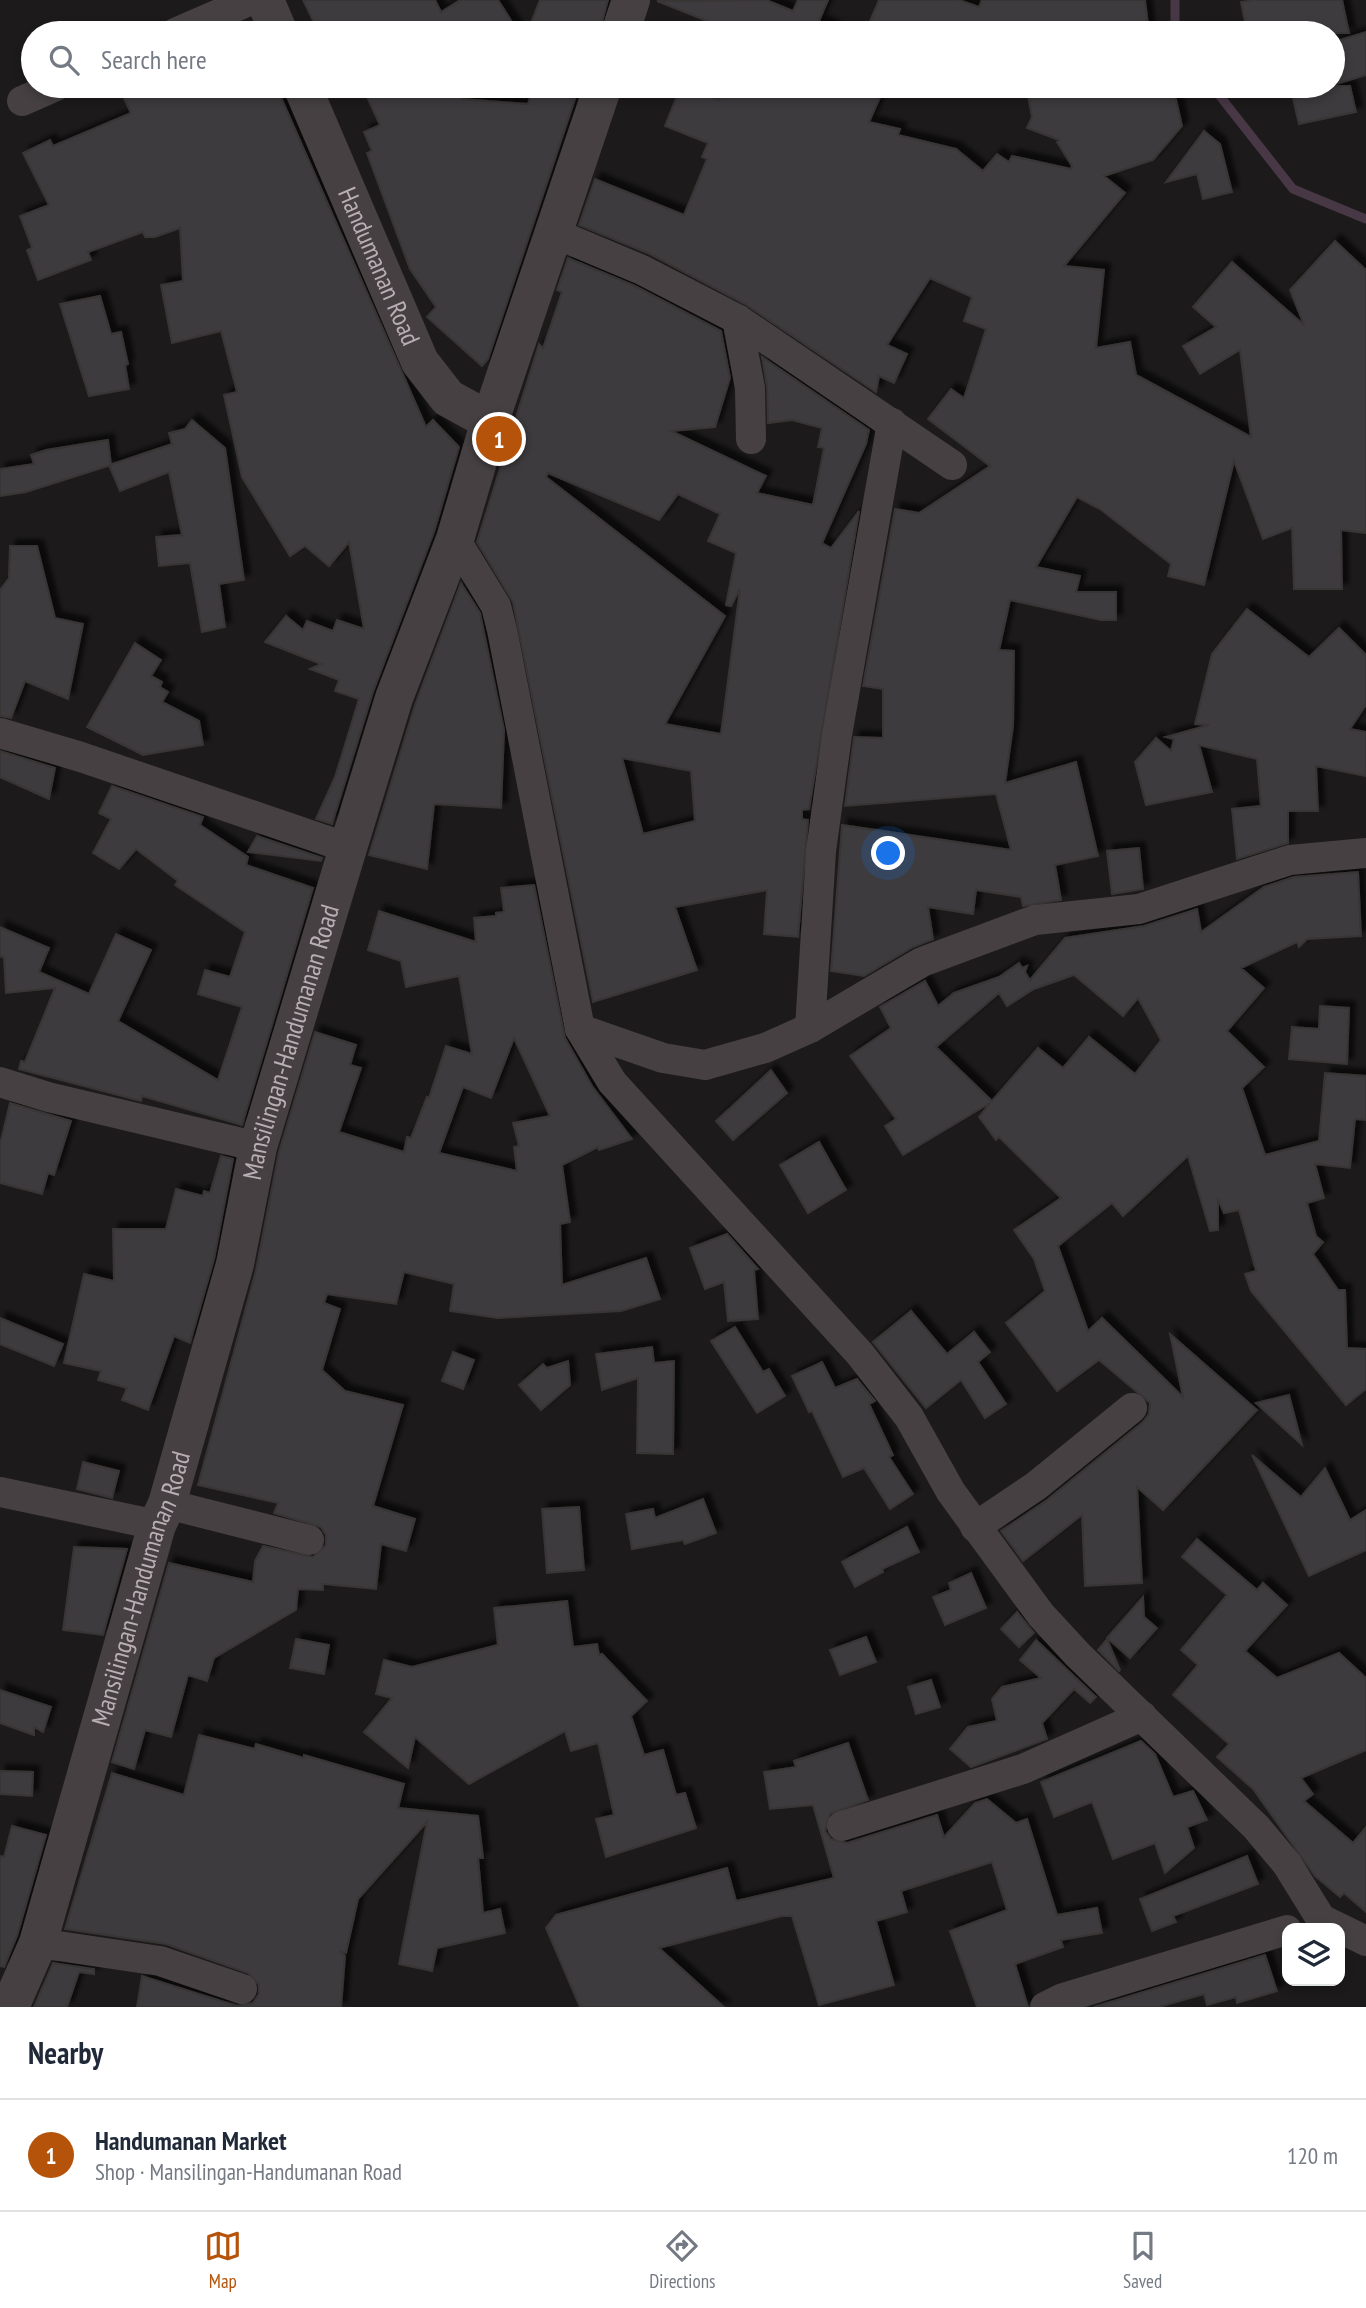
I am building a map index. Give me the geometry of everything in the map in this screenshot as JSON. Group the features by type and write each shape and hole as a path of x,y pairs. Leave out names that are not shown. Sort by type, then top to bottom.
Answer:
{"street":[{"path":"203,21 251,0"},
{"path":"265,0 274,21"},
{"path":"624,21 631,0"},
{"path":"22,101 29,98"},
{"name":"Handumanan Road","path":"307,98 420,362 448,398 490,421"},
{"name":"Mansilingan-Handumanan Road","path":"10,2007 37,1943 235,1264 258,1147 394,698 455,540 490,421 599,98"},
{"path":"554,233 642,270 737,318 952,465"},
{"path":"737,318 750,388 751,439"},
{"path":"810,1028 821,851 837,735 892,422"},
{"path":"455,540 496,606 580,1029 612,1082 860,1354 909,1417 975,1527 1041,1615 1256,1827 1287,1864 1321,1919 1366,1941"},
{"path":"0,733 81,757 348,848"},
{"path":"580,1029 663,1058 705,1065 765,1048 810,1028 922,962 1035,920 1139,909 1290,860 1366,853"},
{"path":"0,1082 48,1097 258,1147"},
{"path":"975,1527 1036,1486 1132,1408"},
{"path":"0,1492 162,1514 309,1540"},
{"path":"842,1826 1023,1769 1142,1716"},
{"path":"1308,1923 1321,1919"},
{"path":"1045,2007 1063,1998 1282,1931"},
{"path":"37,1943 160,1961 242,1989"}],"building":[{"path":"303,0 435,0 441,12 460,0 498,0 511,21 313,21"},
{"path":"540,0 608,0 602,21 532,21"},
{"path":"766,0 793,11 798,0 828,0 819,21 707,21 657,1"},
{"path":"879,0 959,0 979,7 982,0 1145,0 1148,21 870,21"},
{"path":"1342,0 1349,33 1345,33 1345,21 1245,21 1241,2"},
{"path":"1366,32 1366,75 1345,81 1345,38"},
{"path":"1345,86 1350,86 1356,112 1299,124 1293,98 1345,98"},
{"path":"124,98 281,98 426,427 433,420 459,447 434,532 373,692 332,824 316,819 335,777 359,699 335,691 339,680 310,669 321,664 265,642 286,616 303,630 307,621 333,631 337,620 364,629 349,542 329,566 305,546 290,556 242,477 224,395 237,392 221,331 172,343 161,285 183,281 180,228 155,237 145,237 143,232 88,252 91,260 38,280 27,250 32,248 20,216 49,205 23,153 50,140 53,146 131,113"},
{"path":"368,98 462,98 528,104 530,98 575,99 488,359 482,366 427,317 436,307 410,269 367,153 372,151 364,132 380,125"},
{"path":"676,98 880,98 869,122 900,129 898,135 956,149 983,171 997,154 1009,162 1012,156 1071,169 1072,166 1057,142 1059,140 1027,128 1032,117 1028,98 1176,98 1182,126 1153,160 1104,176 1125,193 1064,266 1104,270 1096,348 1130,342 1136,375 1251,437 1240,350 1200,374 1183,346 1216,327 1193,307 1232,262 1304,325 1290,290 1335,241 1366,270 1366,533 1341,530 1342,589 1294,589 1292,528 1263,539 1234,461 1204,585 1168,576 1171,564 1100,509 1077,497 1036,567 1080,576 1076,592 1116,592 1116,620 1101,620 1010,600 999,650 1014,651 1013,726 1005,783 1076,762 1098,856 1055,865 1061,900 1023,906 1021,897 976,890 973,914 928,907 933,939 913,947 864,976 831,971 842,825 1011,850 996,794 845,806 854,737 883,738 883,689 863,686 895,509 919,513 990,466 928,419 951,389 964,398 986,329 964,321 972,297 930,278 887,345 907,354 894,383 879,376 876,392 745,304 650,254 579,225 595,179 684,215 707,159 702,157 708,143 665,126"},
{"path":"1204,131 1220,144 1232,192 1203,199 1197,174 1166,182"},
{"path":"568,258 635,286 721,331 730,378 715,427 671,431 766,476 757,493 813,505 824,448 818,447 822,428 792,420 768,423 767,387 762,357 869,430 866,444 822,543 831,548 859,511 809,809 802,810 802,819 808,820 798,937 764,934 767,890 675,907 697,970 593,1002 513,602 477,542 539,344 543,348 562,292 557,290","holes":["548,473 659,520 678,494 720,514 708,541 736,553 726,605 731,606 740,589 721,734 665,724 725,616 546,477","622,758 691,771 695,821 643,834"]},
{"path":"100,296 111,334 121,332 128,364 125,365 129,389 89,396 60,304"},
{"path":"192,420 225,448 244,580 219,584 225,627 202,632 190,563 159,566 156,537 182,535 169,472 120,491 109,465 172,444 169,433 185,429"},
{"path":"108,440 111,465 26,492 0,496 0,469 34,464 31,455 46,450"},
{"path":"10,546 37,546 55,618 83,624 68,699 25,681 11,718 0,716 0,590 9,578"},
{"path":"461,583 480,613 504,730 501,808 434,804 427,869 369,855 415,705"},
{"path":"1247,609 1309,657 1339,628 1366,655 1366,705 1350,729 1366,732 1366,776 1316,766 1318,811 1288,811 1288,843 1237,859 1232,809 1261,806 1257,759 1199,745 1212,792 1146,805 1135,762 1156,738 1171,751 1174,739 1166,737 1209,725 1195,724 1212,654"},
{"path":"135,643 161,660 151,676 162,682 160,687 168,692 162,702 199,721 203,745 143,755 87,727"},
{"path":"0,751 55,768 49,799 0,777"},
{"path":"112,786 203,817 200,825 248,857 246,865 313,888 242,1125 142,1096 141,1101 19,1069 21,1061 25,1062 55,988 6,993 4,958 0,956 0,927 49,948 39,972 89,994 116,934 151,950 118,1021 218,1080 242,1007 198,994 205,970 230,977 245,932 175,885 178,881 136,849 119,869 93,853 111,819 99,813"},
{"path":"257,836 322,858 321,861 248,852"},
{"path":"1139,848 1143,889 1112,894 1107,851"},
{"path":"1358,872 1361,936 1307,939 1299,947 1297,942 1241,968 1264,988 1227,1031 1264,1067 1242,1088 1265,1155 1319,1141 1325,1073 1366,1076 1366,1120 1355,1119 1350,1168 1315,1164 1324,1198 1307,1203 1316,1236 1323,1242 1313,1254 1338,1290 1345,1290 1347,1348 1366,1349 1366,1389 1346,1405 1251,1291 1245,1274 1256,1271 1239,1210 1224,1213 1218,1199 1218,1230 1210,1231 1188,1156 1123,1216 1112,1203 1058,1246 1088,1331 1102,1318 1183,1397 1170,1334 1257,1410 1163,1510 1137,1487 1142,1583 1085,1586 1082,1515 1023,1561 1001,1531 1047,1500 1143,1422 1149,1414 1150,1403 1099,1360 1057,1391 1006,1323 1045,1291 1034,1259 1014,1230 1061,1198 999,1137 996,1140 979,1117 990,1103 903,1155 885,1126 896,1119 850,1056 891,1028 880,1007 925,981 938,1006 954,993 999,977 1019,963 1022,968 1027,966 1025,972 1030,980 1065,938 1144,926 1197,909 1201,932 1264,887 1294,877","holes":["1074,975 1123,1016 1138,998 1161,1040 1135,1074 1089,1037 1063,1068 1038,1048 992,1101 936,1047 999,993 1007,1006 1034,989"]},
{"path":"534,885 565,1038 592,1086 632,1139 599,1150 598,1147 562,1165 570,1222 560,1224 562,1285 646,1258 660,1299 621,1311 498,1318 450,1311 454,1284 404,1272 396,1304 327,1294 324,1303 340,1309 322,1370 345,1391 403,1405 373,1506 415,1519 406,1551 381,1544 376,1589 323,1584 323,1590 298,1589 296,1610 214,1658 207,1681 188,1675 171,1737 145,1730 134,1769 112,1762 169,1563 253,1582 255,1561 263,1546 313,1557 326,1545 326,1535 321,1527 274,1513 278,1503 198,1485 256,1270 279,1152 315,1032 356,1045 350,1065 361,1068 339,1132 404,1152 407,1137 411,1138 427,1097 429,1098 446,1046 472,1054 459,976 406,987 401,961 368,950 379,911 476,942 474,918 496,916 496,913 504,912 501,888","holes":["514,1038 550,1116 513,1123 519,1146 514,1147 517,1171 439,1153 463,1087 491,1098"]},
{"path":"1320,1006 1349,1008 1347,1064 1289,1059 1292,1027 1319,1029"},
{"path":"771,1070 787,1093 733,1140 716,1121"},
{"path":"10,1103 71,1121 54,1175 48,1173 42,1194 0,1183 0,1144"},
{"path":"819,1142 846,1190 808,1213 780,1165"},
{"path":"221,1156 233,1159 214,1259 190,1343 174,1336 148,1410 122,1400 127,1388 98,1380 101,1371 64,1363 84,1274 114,1281 113,1229 166,1229 176,1189 203,1196 204,1191 210,1193"},
{"path":"727,1234 758,1269 754,1270 758,1319 728,1321 724,1282 705,1289 690,1248"},
{"path":"911,1311 947,1354 974,1332 990,1352 978,1362 1006,1404 985,1418 961,1380 926,1408 873,1342"},
{"path":"0,1318 63,1344 54,1366 0,1344"},
{"path":"735,1327 763,1372 769,1369 785,1396 757,1413 711,1341"},
{"path":"652,1347 654,1363 674,1361 673,1454 637,1453 638,1378 602,1390 596,1354"},
{"path":"453,1352 474,1360 463,1389 442,1381"},
{"path":"568,1361 570,1385 541,1410 519,1385 543,1364 547,1368"},
{"path":"822,1362 835,1388 857,1379 875,1401 869,1404 893,1455 889,1457 913,1494 890,1509 864,1468 843,1477 792,1376"},
{"path":"1289,1395 1302,1445 1256,1403"},
{"path":"1252,1455 1301,1497 1325,1468 1350,1520 1366,1510 1366,1550 1309,1576"},
{"path":"83,1462 119,1471 112,1498 77,1489"},
{"path":"703,1499 716,1533 685,1544 683,1540 632,1549 626,1514 653,1509 655,1518"},
{"path":"579,1507 584,1570 547,1573 542,1509"},
{"path":"907,1527 919,1552 882,1569 883,1572 855,1587 842,1562"},
{"path":"1197,1539 1257,1590 1263,1583 1287,1605 1245,1651 1277,1678 1339,1653 1366,1678 1366,1750 1301,1778 1313,1794 1304,1801 1353,1843 1366,1827 1366,1912 1344,1893 1340,1897 1315,1876 1253,1789 1217,1757 1229,1744 1173,1695 1198,1665 1181,1650 1227,1595 1182,1557"},
{"path":"74,1547 127,1549 103,1635 63,1630"},
{"path":"971,1573 986,1608 945,1625 933,1597 951,1590 949,1583"},
{"path":"1143,1597 1144,1617 1157,1628 1130,1658 1107,1638"},
{"path":"567,1601 573,1647 597,1644 599,1655 602,1654 647,1701 631,1716 644,1755 663,1750 676,1795 685,1793 696,1828 606,1857 596,1819 614,1815 598,1743 571,1751 565,1731 469,1784 415,1737 408,1768 364,1732 392,1698 376,1694 384,1660 412,1667 498,1645 494,1608"},
{"path":"1017,1612 1034,1633 1019,1647 1001,1629"},
{"path":"866,1637 876,1662 840,1675 830,1650"},
{"path":"296,1639 329,1645 324,1674 290,1668"},
{"path":"1107,1639 1120,1670 1119,1671 1098,1650"},
{"path":"1036,1640 1096,1697 1090,1703 1074,1689 1042,1723 1047,1739 971,1767 950,1749 968,1727 997,1721 992,1699 1002,1687 1041,1678 1020,1660"},
{"path":"931,1680 940,1707 916,1714 908,1687"},
{"path":"0,1690 51,1707 43,1732 34,1727 34,1735 0,1723"},
{"path":"199,1735 255,1749 256,1744 304,1758 304,1755 404,1784 398,1808 478,1816 483,1858 478,1858 483,1913 500,1909 505,1933 437,1948 432,1971 399,1964 427,1822 358,1899 346,1953 340,1951 345,1956 341,2007 137,2007 142,1976 237,2006 253,2003 259,1994 259,1985 248,1973 166,1944 65,1929 112,1773 184,1795"},
{"path":"1141,1741 1155,1754 1173,1797 1193,1791 1207,1820 1187,1827 1194,1848 1165,1873 1155,1843 1113,1859 1092,1802 1054,1817 1041,1782"},
{"path":"848,1743 868,1800 830,1814 825,1831 831,1839 847,1843 937,1815 944,1837 975,1803 987,1799 1016,1823 1027,1819 1057,1915 1097,1908 1102,1933 1061,1940 1063,1947 1015,1964 1028,2007 977,2007 950,1931 1007,1910 992,1862 901,1891 907,1912 876,1921 894,1985 819,2005 792,1916 782,1916 659,1948 724,2007 580,2007 546,1928 556,1915 727,1868 736,1901 834,1878 813,1805 770,1809 764,1772 796,1767 794,1761"},
{"path":"0,1771 33,1772 32,1796 0,1794"},
{"path":"12,1826 46,1835 17,1936 4,1967 0,1966 0,1856 4,1857"},
{"path":"1247,1856 1258,1884 1173,1916 1176,1922 1152,1931 1140,1899"},
{"path":"1265,1955 1277,1991 1237,2003 1236,1997 1207,2005 1204,1994 1159,2007 1094,2007"},
{"path":"53,1963 94,1969 94,1974 79,1972 67,2007 34,2007"}],"waterway":[{"path":"1175,0 1175,21"},
{"path":"1221,98 1293,189 1366,219"}],"place":[{"name":"Handumanan Market","path":"499,439"}]}
